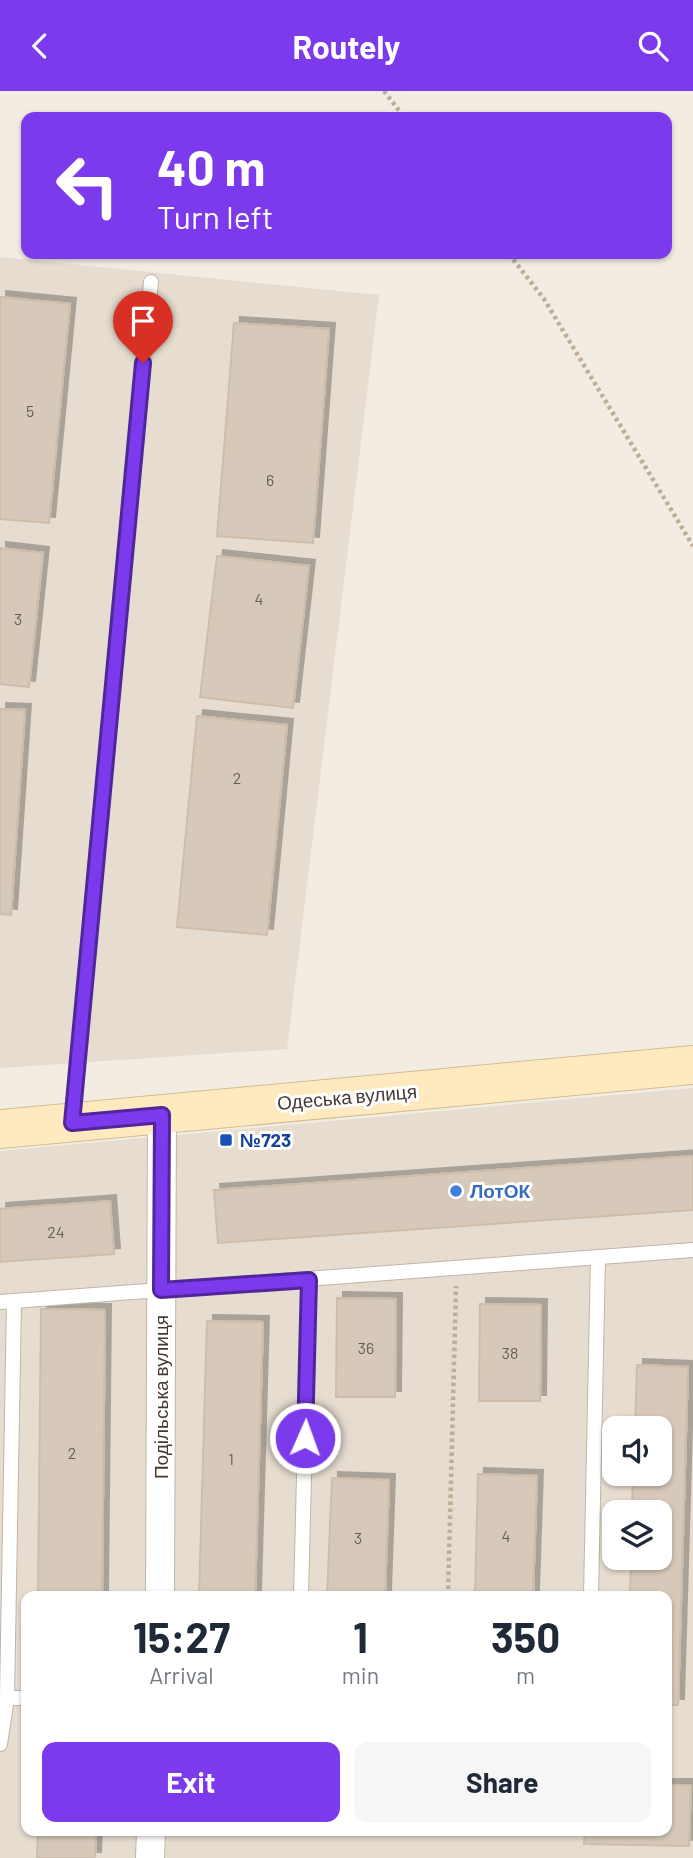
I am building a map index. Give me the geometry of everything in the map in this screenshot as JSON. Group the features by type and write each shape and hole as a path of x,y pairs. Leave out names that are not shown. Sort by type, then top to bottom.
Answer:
{"street":[{"name":"Одеська вулиця","path":"0,1129 693,1065"},
{"name":"Подільська вулиця","path":"160,1591 162,1115"},
{"path":"150,1858 151,1836"}],"lane":[{"path":"72,1123 151,282"},
{"path":"0,1745 7,1698 7,1302 693,1250"},
{"path":"591,1591 598,1257"},
{"path":"301,1591 309,1280"},
{"path":"7,1698 21,1698"}],"path":[{"path":"384,91 400,112"},
{"path":"513,259 544,299 693,546"},
{"path":"448,1591 457,1268"}],"shaded area":[{"path":"0,257 379,295 287,1049 0,1068"},
{"path":"693,1088 693,1858 0,1858 0,1151"}],"building":[{"path":"0,297 70,304 49,523 0,519"},
{"path":"234,323 329,329 313,543 217,536"},
{"path":"0,548 43,553 29,687 0,684"},
{"path":"217,556 309,566 293,708 200,697"},
{"path":"0,709 25,710 11,915 0,914"},
{"path":"197,716 287,725 267,935 177,927"},
{"path":"693,1156 693,1210 218,1243 214,1190"},
{"path":"110,1201 114,1254 0,1262 0,1209"},
{"path":"337,1298 396,1299 395,1397 336,1397"},
{"path":"480,1304 541,1305 540,1401 479,1401"},
{"path":"41,1309 105,1310 102,1591 38,1591"},
{"path":"207,1321 263,1322 255,1591 199,1591"},
{"path":"637,1365 688,1367 678,1705 672,1705 672,1591 630,1591 631,1570 672,1570 672,1500 632,1500 633,1486 672,1486 672,1416 635,1416"},
{"path":"478,1474 537,1476 533,1591 475,1591"},
{"path":"332,1478 389,1480 385,1591 327,1591"},
{"path":"672,1785 691,1785 689,1846 584,1844 585,1836 672,1836"},
{"path":"38,1836 96,1836 95,1858 37,1858"}],"place":[{"name":"№723","path":"226,1140"},
{"name":"ЛотОК","path":"456,1191"}],"route":[{"path":"143,363 72,1123 162,1115 161,1290 309,1280 305,1438"}]}
